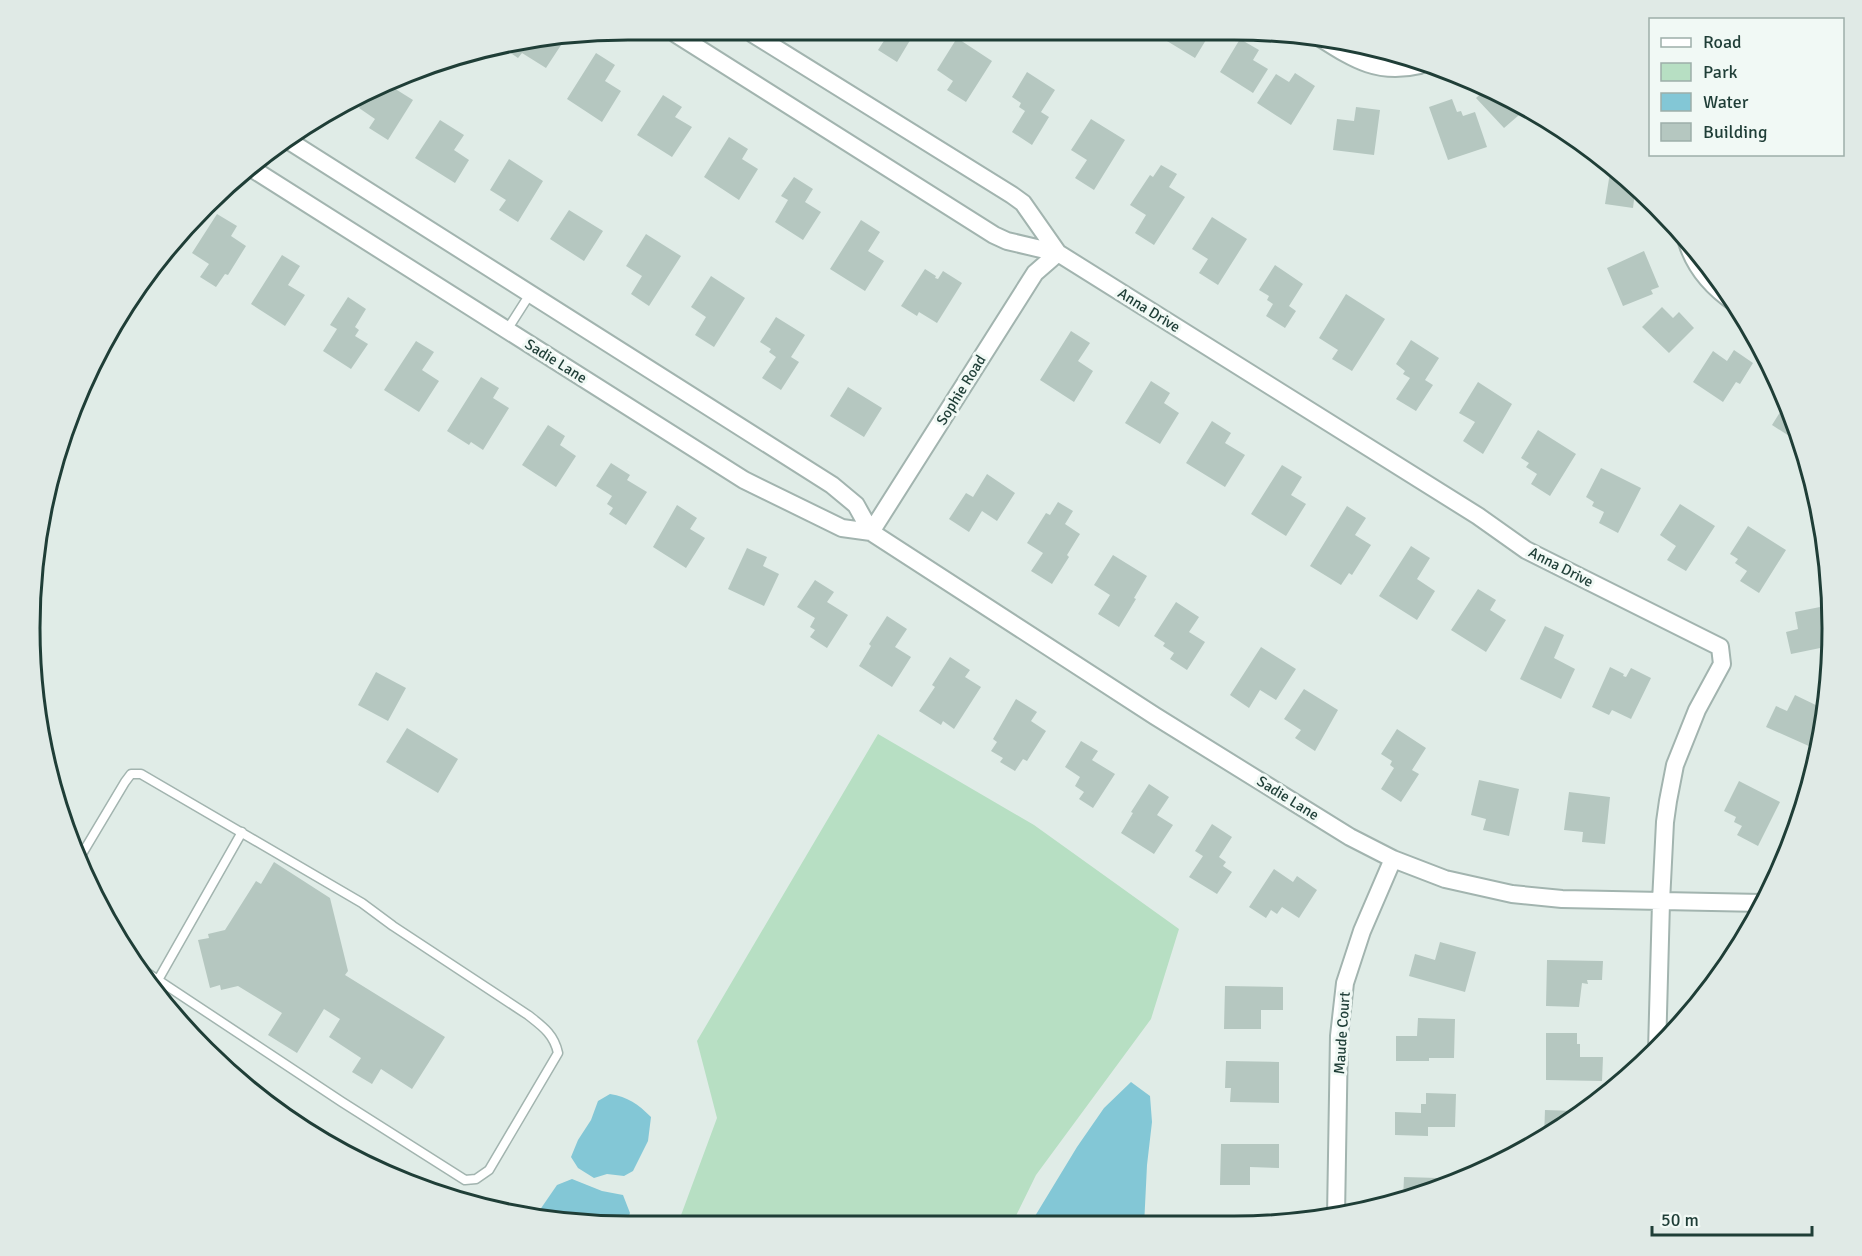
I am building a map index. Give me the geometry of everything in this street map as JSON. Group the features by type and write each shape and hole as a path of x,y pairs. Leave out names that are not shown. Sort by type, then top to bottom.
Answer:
{"street":[{"name":"Anna Drive","path":"696,40 994,235 1006,241 1058,254 1478,516 1526,550 1720,647 1722,664 1698,710 1675,765 1665,822 1657,1034"},
{"name":"Anna Drive","path":"763,40 1012,195 1023,203 1058,254"},
{"path":"1341,51 1368,64 1386,69 1409,68"},
{"name":"Sadie Lane","path":"295,145 832,485 856,505 871,532"},
{"name":"Sadie Lane","path":"258,172 744,480 842,528 871,532 1155,716 1350,837 1393,859 1445,879 1512,894 1562,900 1753,903"},
{"name":"Sophie Road","path":"871,532 1035,273 1058,254"},
{"name":"Maude Court","path":"1336,1206 1339,1036 1346,983 1362,931 1393,859"}],"lane":[{"path":"507,330 530,294"},
{"path":"84,851 131,774 141,774 362,903 549,1031 556,1042 558,1053 489,1170 477,1179 465,1179 162,986"},
{"path":"158,981 242,832"}],"green space":[{"path":"878,734 1034,825 1179,929 1151,1019 1036,1175 1016,1216 681,1216 717,1118 697,1041"}],"water":[{"path":"1131,1082 1150,1096 1152,1122 1144,1216 1035,1216 1077,1147 1104,1108"},
{"path":"610,1094 632,1102 651,1117 648,1141 633,1171 624,1176 607,1174 594,1178 578,1168 571,1157 578,1140 591,1120 598,1101"},
{"path":"572,1179 602,1191 623,1195 630,1213 629,1216 541,1208 557,1185"}],"building":[{"path":"884,40 910,40 897,62 878,50"},
{"path":"956,40 960,40 992,61 966,102 947,90 953,81 937,70"},
{"path":"1165,40 1206,40 1195,58"},
{"path":"1239,40 1259,50 1253,60 1268,69 1253,93 1220,72"},
{"path":"561,45 546,68 522,53 518,58 510,53"},
{"path":"596,53 615,65 605,81 621,91 602,122 567,99"},
{"path":"1027,72 1055,90 1041,112 1049,117 1032,145 1012,132 1025,111 1019,107 1021,103 1012,97"},
{"path":"1295,73 1315,86 1291,125 1257,103 1276,74 1289,82"},
{"path":"395,89 413,100 388,140 369,128 375,119 359,108 361,105"},
{"path":"663,95 682,107 675,117 692,127 672,157 637,135"},
{"path":"1480,95 1520,115 1504,128 1476,98"},
{"path":"1452,99 1457,112 1461,111 1463,116 1475,112 1487,147 1448,160 1429,107"},
{"path":"1356,107 1380,110 1374,155 1333,150 1337,119 1354,121"},
{"path":"1091,119 1125,140 1094,190 1075,178 1087,160 1071,150"},
{"path":"440,120 464,135 454,150 469,160 455,183 415,158"},
{"path":"729,137 748,149 742,159 758,169 739,200 704,177"},
{"path":"509,159 543,181 518,222 499,210 506,200 490,190"},
{"path":"1161,165 1177,174 1169,187 1185,197 1154,245 1135,233 1146,215 1130,205 1150,175 1153,177"},
{"path":"1609,176 1634,199 1633,208 1605,204"},
{"path":"794,177 813,189 805,202 821,212 803,240 775,222 788,200 781,196"},
{"path":"569,210 603,231 584,261 550,239"},
{"path":"217,214 237,226 231,236 246,246 228,275 225,274 216,287 200,277 209,264 192,253"},
{"path":"1212,217 1247,239 1218,285 1199,273 1208,259 1192,249"},
{"path":"861,220 880,232 868,251 884,261 865,291 830,269"},
{"path":"646,234 681,256 649,306 631,294 642,276 626,266"},
{"path":"1644,251 1659,287 1651,290 1653,294 1623,306 1607,268"},
{"path":"282,255 300,266 288,285 305,295 285,326 251,304"},
{"path":"1275,265 1303,284 1289,306 1296,311 1285,328 1266,316 1273,304 1267,300 1269,296 1259,290"},
{"path":"925,269 936,276 935,278 938,279 943,271 962,283 937,323 919,312 917,316 901,306"},
{"path":"711,276 745,298 714,347 695,335 706,317 691,307"},
{"path":"1346,294 1385,319 1352,371 1332,359 1338,350 1319,338"},
{"path":"348,297 366,309 355,327 359,330 355,336 368,344 351,369 323,351 337,329 330,325"},
{"path":"1662,307 1673,318 1679,312 1694,328 1669,353 1642,327"},
{"path":"776,317 805,335 791,357 799,362 781,390 762,378 776,357 769,352 771,349 760,342"},
{"path":"1071,331 1090,343 1078,361 1093,371 1074,402 1040,380"},
{"path":"1411,340 1439,358 1425,380 1433,385 1416,411 1396,399 1410,378 1403,374 1405,371 1396,364"},
{"path":"416,341 434,352 422,370 439,381 419,412 384,390"},
{"path":"1734,350 1753,363 1740,384 1736,382 1723,402 1693,382 1713,351 1727,361"},
{"path":"481,377 499,388 493,398 509,408 483,450 471,442 469,445 447,431"},
{"path":"1151,381 1170,393 1164,403 1179,413 1160,444 1125,423"},
{"path":"1478,382 1512,404 1483,454 1463,441 1475,422 1459,413"},
{"path":"848,387 882,408 864,437 830,416"},
{"path":"1780,412 1789,436 1772,425"},
{"path":"1212,421 1231,433 1225,443 1245,455 1225,487 1186,463"},
{"path":"548,425 565,436 560,445 576,456 556,487 522,465"},
{"path":"1538,430 1576,454 1550,496 1531,484 1537,474 1526,467 1529,463 1521,458"},
{"path":"611,463 630,475 627,480 647,492 626,525 609,514 613,508 607,504 612,496 596,486"},
{"path":"1282,465 1302,477 1291,495 1306,504 1286,536 1251,514"},
{"path":"1601,468 1641,488 1618,533 1599,523 1604,512 1592,506 1594,502 1586,497"},
{"path":"987,474 1015,493 997,521 982,511 969,532 949,519 966,493 973,497"},
{"path":"1058,502 1073,511 1065,524 1080,534 1052,584 1031,571 1043,553 1027,543 1046,513 1050,515"},
{"path":"1680,504 1715,526 1686,571 1667,560 1676,546 1660,535"},
{"path":"677,505 697,518 690,529 705,538 686,568 653,547"},
{"path":"1347,506 1366,518 1355,535 1371,545 1352,575 1349,573 1341,585 1310,566"},
{"path":"1748,526 1786,550 1759,593 1740,581 1747,571 1735,563 1738,559 1730,554"},
{"path":"1411,546 1430,558 1417,579 1435,591 1417,620 1379,596"},
{"path":"747,548 767,557 763,566 779,574 764,606 728,589"},
{"path":"1113,555 1147,576 1119,627 1098,614 1110,595 1094,585"},
{"path":"815,580 834,592 827,602 848,615 827,648 810,637 815,630 810,627 815,618 797,607"},
{"path":"1478,589 1496,600 1490,610 1506,620 1486,652 1451,630"},
{"path":"1176,602 1199,617 1189,632 1205,642 1187,670 1170,659 1174,653 1154,636"},
{"path":"1821,607 1821,648 1791,654 1786,632 1798,629 1795,612"},
{"path":"887,616 907,629 895,647 911,657 892,687 859,666 871,646 869,644"},
{"path":"1545,626 1564,635 1554,658 1575,669 1561,699 1520,679"},
{"path":"1261,647 1296,669 1276,700 1260,690 1249,708 1230,695"},
{"path":"950,657 970,670 965,677 981,687 954,729 943,721 941,725 919,711 935,687 932,685"},
{"path":"1610,667 1626,677 1631,668 1651,678 1631,719 1612,710 1609,715 1592,707"},
{"path":"376,672 406,688 388,721 358,705"},
{"path":"1304,689 1338,710 1315,751 1295,738 1301,730 1284,719"},
{"path":"1795,695 1816,705 1809,746 1766,727 1776,706 1787,711"},
{"path":"1016,699 1037,712 1031,721 1046,731 1027,761 1023,759 1015,771 1000,762 1003,758 991,751 997,742 993,739"},
{"path":"407,728 458,759 438,793 386,762"},
{"path":"1397,729 1426,748 1412,770 1419,774 1401,802 1381,789 1394,768 1390,765 1392,761 1381,754"},
{"path":"1081,741 1098,751 1092,760 1115,774 1093,808 1079,799 1084,792 1075,786 1080,777 1065,767"},
{"path":"1479,780 1519,789 1509,836 1483,830 1486,819 1471,815"},
{"path":"1739,781 1780,802 1758,846 1737,835 1742,826 1734,822 1736,817 1724,811"},
{"path":"1149,784 1169,797 1157,815 1173,825 1154,854 1121,833"},
{"path":"1569,792 1610,797 1605,844 1582,842 1583,832 1564,830"},
{"path":"1212,824 1232,837 1219,857 1226,862 1223,866 1232,872 1217,894 1189,877 1203,856 1195,851"},
{"path":"274,862 330,898 348,971 345,975 445,1037 412,1089 381,1069 372,1084 352,1072 361,1058 329,1037 340,1019 324,1009 297,1053 268,1035 282,1013 238,986 221,990 220,985 210,988 198,940 209,938 208,934 225,930 256,881 261,884"},
{"path":"1274,869 1293,882 1297,876 1317,890 1299,918 1282,907 1277,914 1271,910 1266,918 1249,907"},
{"path":"1440,942 1476,952 1465,992 1409,976 1415,954 1435,960"},
{"path":"1547,960 1603,961 1602,980 1587,980 1588,984 1582,983 1579,1007 1546,1006"},
{"path":"1225,986 1283,987 1283,1010 1261,1010 1261,1029 1224,1029"},
{"path":"1418,1018 1455,1019 1454,1058 1396,1061 1396,1036 1417,1036"},
{"path":"1546,1033 1577,1033 1580,1057 1603,1057 1602,1081 1546,1080"},
{"path":"1226,1061 1279,1062 1279,1103 1230,1102 1231,1088 1225,1088"},
{"path":"1426,1093 1456,1094 1455,1127 1428,1127 1428,1136 1395,1135 1395,1112 1421,1113 1421,1104 1426,1104"},
{"path":"1545,1110 1568,1111 1560,1116 1544,1126"},
{"path":"1221,1144 1279,1144 1279,1168 1250,1167 1250,1185 1220,1185"},
{"path":"1404,1177 1438,1178 1423,1184 1403,1190"}]}
